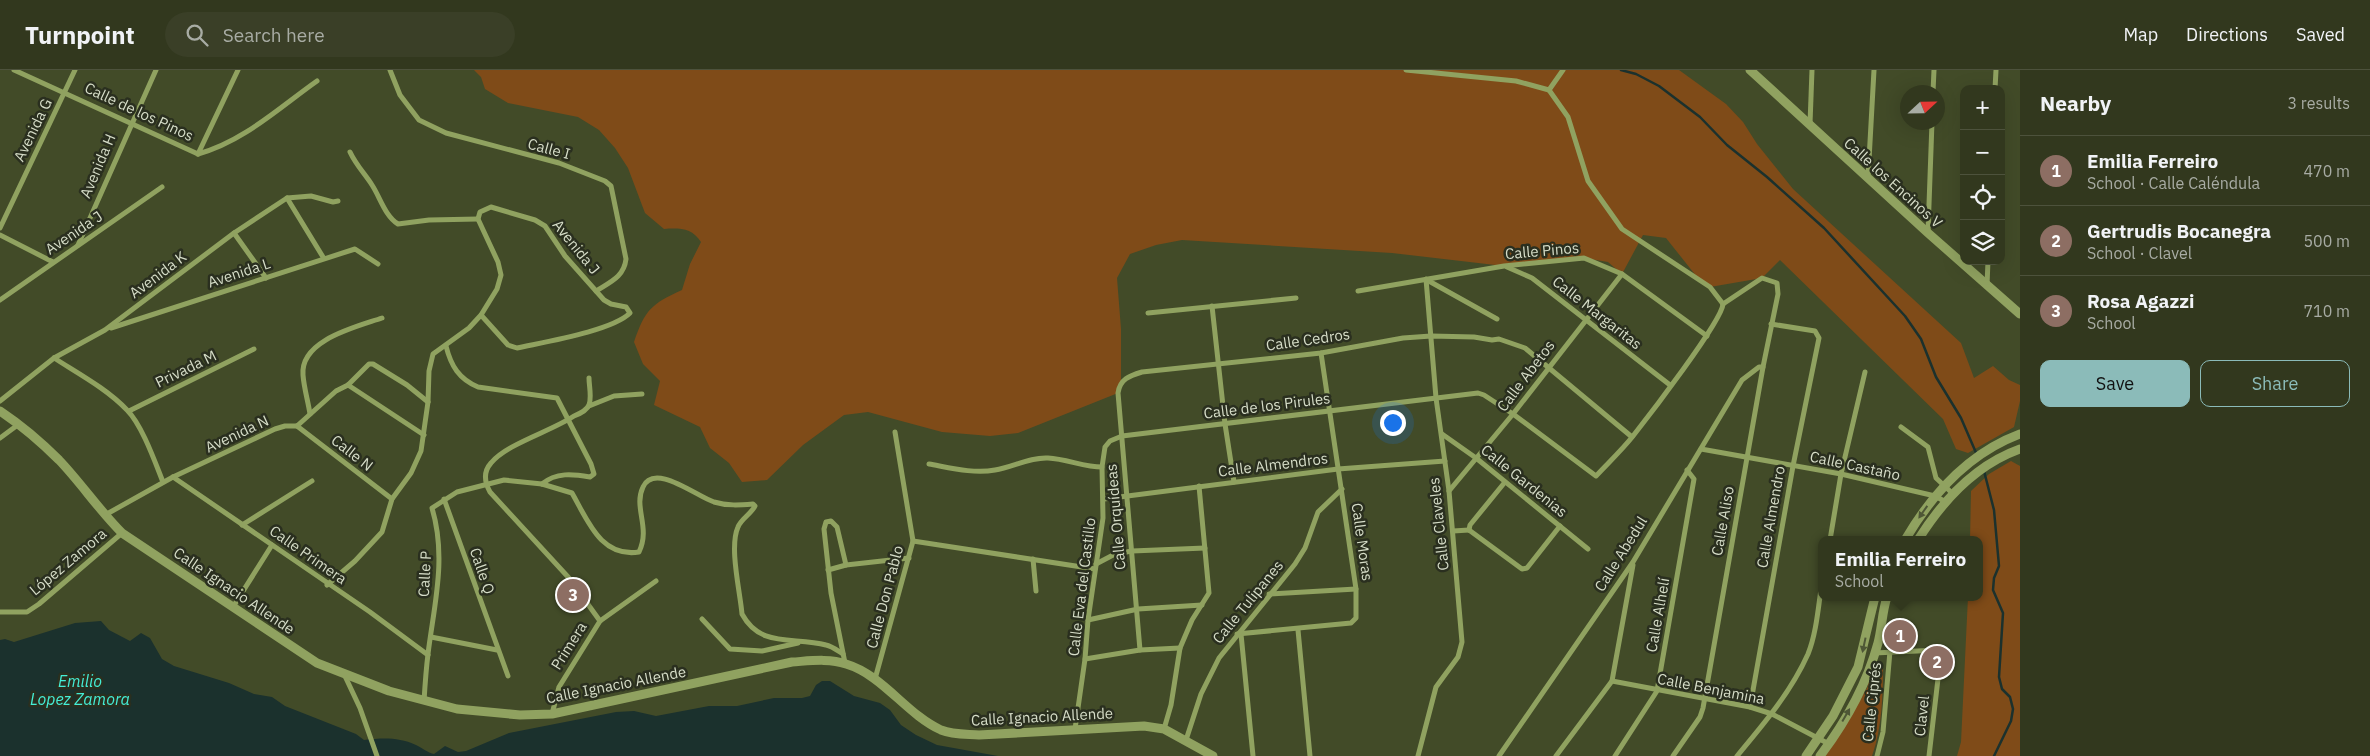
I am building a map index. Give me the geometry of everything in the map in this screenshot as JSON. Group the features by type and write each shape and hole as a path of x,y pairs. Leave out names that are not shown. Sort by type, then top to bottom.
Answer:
{"street":[{"name":"Calle de los Pinos","path":"14,70 198,154"},
{"name":"Avenida G","path":"0,228 75,70"},
{"name":"Avenida H","path":"77,246 156,70"},
{"path":"198,154 238,70"},
{"name":"Calle I","path":"390,70 400,95 420,120 446,133 559,163 605,181 612,186 626,259 625,270 617,278 596,291"},
{"path":"1406,70 1516,81 1549,90 1568,117 1588,181 1622,229 1710,287 1724,304 1723,311 1707,336 1632,437"},
{"path":"1549,90 1564,70"},
{"name":"Calle los Encinos V","path":"1750,70 1868,179 2020,314"},
{"path":"1810,125 1812,70"},
{"path":"1868,179 1874,70"},
{"path":"1933,85 1934,70"},
{"path":"1995,85 1996,70"},
{"path":"198,154 220,148 236,139 317,81"},
{"path":"1928,233 1932,130"},
{"path":"327,585 382,532 392,499 411,473 421,452 433,354 446,346 480,315 497,290 501,275 498,262 478,220 429,220 398,224 388,214 379,195 355,163 350,152"},
{"name":"Avenida J","path":"0,300 162,187"},
{"name":"Avenida K","path":"0,401 54,358 105,330 234,233 287,198 311,196 333,202 338,201"},
{"path":"287,198 323,257"},
{"name":"Avenida J","path":"478,220 480,212 487,207 491,207 535,220 545,226 565,256 604,300 611,304 626,307 630,313 616,322 574,335 517,348 508,345 480,315"},
{"path":"234,233 266,278"},
{"path":"0,236 53,262"},
{"name":"Avenida L","path":"105,330 355,248 378,264"},
{"name":"Calle Pinos","path":"1358,292 1504,266 1584,258 1622,274 1707,336"},
{"path":"1987,285 1988,265"},
{"name":"Calle Margaritas","path":"1504,266 1532,278 1670,385"},
{"name":"Calle Abetos","path":"1449,491 1513,414 1584,320 1622,274"},
{"name":"Calle Aliso","path":"1673,756 1700,717 1704,699 1763,367 1778,294 1776,283 1762,278 1724,304"},
{"path":"1426,280 1497,319"},
{"name":"Calle Claveles","path":"1418,756 1436,687 1458,657 1462,642 1449,491 1436,398 1426,280"},
{"path":"1148,313 1296,298"},
{"path":"1212,306 1217,364 1234,482"},
{"path":"310,414 302,374 307,356 332,335 382,318"},
{"name":"Calle Almendro","path":"1750,706 1793,466 1819,338 1818,333 1771,324"},
{"name":"Calle Cedros","path":"1121,382 1128,376 1142,372 1321,353 1404,338 1431,336 1500,339 1525,348 1632,437"},
{"path":"446,346 454,368 467,382 478,387 557,398 567,421 591,464 594,474 590,477 568,474 548,479 542,484"},
{"name":"Privada M","path":"129,411 254,349"},
{"name":"Calle Moras","path":"1239,634 1298,630 1354,622 1356,589 1321,353"},
{"path":"54,358 112,396 129,411 148,444 163,482"},
{"path":"297,426 336,390 348,385 369,364 374,364 407,385 428,402"},
{"name":"Calle Abedul","path":"1499,756 1633,562 1742,380 1759,367 1763,367"},
{"path":"1831,536 1841,474 1865,372"},
{"path":"589,378 589,406"},
{"name":"Calle Orquídeas","path":"1121,382 1118,393 1138,609 1140,650"},
{"path":"348,385 424,435"},
{"name":"Calle de los Pirules","path":"1105,447 1110,441 1122,436 1478,393 1513,414 1596,476 1632,437"},
{"path":"642,394 614,396 589,406 567,421 502,454 490,464 485,478 490,492 570,578 600,621 656,581"},
{"name":"Calle Ignacio Allende","path":"0,411 19,424 59,460 104,515 122,532 317,664 424,701 457,709 490,713 552,714 792,662 827,661 845,664 875,680 924,719 941,730 956,734 979,735 1144,726 1164,728 1213,756"},
{"path":"0,438 19,424"},
{"name":"Avenida N","path":"104,515 163,482 275,429 285,426 297,426"},
{"name":"Calle N","path":"297,426 392,499"},
{"path":"1901,427 1928,447 1934,474 1952,493"},
{"name":"Calle Don Pablo","path":"875,680 913,541 895,432"},
{"name":"Calle Gardenias","path":"1442,434 1476,458 1588,549"},
{"path":"1908,536 1935,496 1968,464 1992,448 2020,434"},
{"name":"Calle Eva del Castillo","path":"1075,729 1085,660 1095,566 1103,518 1102,467 1105,447"},
{"name":"Calle Castaño","path":"1700,448 1841,474 1935,496 1944,501"},
{"path":"1921,536 1944,501 1952,493 1975,474 1998,459 2018,452"},
{"path":"929,464 977,472 995,470 1035,459 1050,458 1090,467 1102,467"},
{"name":"Calle Almendros","path":"1104,499 1338,470 1445,461"},
{"name":"Calle Alhelí","path":"1615,756 1657,691 1694,479 1687,470"},
{"name":"Calle Primera","path":"173,477 327,585 370,612 428,655"},
{"path":"444,500 457,492 504,480 542,484 572,494 596,535 612,550 625,554 639,552 642,546 645,531 640,503 641,494 646,482 654,477 665,477 687,490 714,502 755,506 738,525 734,540 742,614 757,632 770,638 828,645 843,654"},
{"path":"242,525 312,480"},
{"path":"1469,530 1470,525 1505,482"},
{"path":"1164,728 1171,705 1180,648 1192,620 1209,593 1199,486"},
{"name":"Calle Tulipanes","path":"1186,740 1210,675 1269,594 1295,564 1305,548 1318,512 1342,488"},
{"name":"Calle P","path":"424,701 430,637 440,576 439,531 432,508 444,500"},
{"name":"Calle Q","path":"444,500 496,650 504,661 508,676"},
{"path":"845,664 828,570 824,529 826,522 831,521 837,527 846,565"},
{"path":"1452,530 1469,530 1518,568 1522,569 1527,568 1560,526"},
{"name":"López Zamora","path":"0,612 27,612 40,604 122,532"},
{"path":"913,541 1033,560 1095,566 1115,554 1205,548"},
{"path":"234,607 272,545"},
{"path":"828,570 846,565 908,558"},
{"path":"1033,560 1036,591"},
{"path":"1556,756 1612,681 1633,562"},
{"path":"1269,594 1356,589"},
{"path":"1737,756 1772,714 1808,653 1819,601"},
{"path":"1806,756 1833,716 1858,667 1874,601"},
{"path":"1820,756 1829,744 1858,693 1874,653 1886,601"},
{"path":"1088,620 1138,609 1202,604"},
{"path":"702,619 730,649 762,651 801,643"},
{"name":"Primera","path":"552,714 559,687 600,621"},
{"path":"1298,630 1310,756"},
{"path":"1239,634 1253,756"},
{"path":"430,637 496,650"},
{"path":"1085,660 1140,650 1180,648"},
{"name":"Clavel","path":"1890,651 1939,650 1941,653 1929,756"},
{"path":"1874,653 1890,651"},
{"name":"Calle Ciprés","path":"1877,756 1883,732 1890,651"},
{"path":"344,673 360,708 377,756"},
{"name":"Calle Benjamina","path":"1612,681 1657,691 1750,706 1772,714 1829,744"}],"shaded area":[{"path":"474,70 1679,70 1726,104 1743,122 1757,144 1793,189 1961,343 1974,378 1993,366 2009,380 2020,385 2020,401 2014,427 1968,453 1956,449 1943,419 1780,260 1762,278 1710,287 1697,277 1666,238 1643,235 1622,274 1608,262 1584,258 1504,266 1392,253 1182,240 1156,245 1130,254 1117,278 1121,329 1121,382 1118,393 1018,433 990,436 942,432 868,412 844,415 803,445 767,480 742,482 729,463 710,448 700,427 654,405 660,381 643,364 634,342 642,322 650,309 682,290 690,264 701,242 690,231 664,229 645,213 628,168 615,148 599,130 578,117 508,103 485,89 481,77"},
{"path":"2011,461 2020,466 2020,756 1957,756 1961,742 1968,601 1983,601 1983,536 1970,536 1971,491 1989,474"},
{"path":"1875,665 1883,665 1883,688 1880,723 1872,756 1825,756 1867,688"}],"water":[{"name":"Emilio Lopez Zamora","path":"101,621 109,630 130,641 141,633 150,638 162,659 174,666 229,683 254,694 272,697 285,706 356,734 364,740 397,739 416,745 434,754 445,746 458,752 466,751 509,733 616,712 634,711 656,716 709,706 737,706 774,698 802,698 810,696 816,685 822,681 830,681 854,696 880,703 890,710 901,725 937,745 998,756 0,756 0,640 5,639 14,642 75,623"}],"waterway":[{"path":"1621,70 1636,74 1659,86 1700,117 1727,145 1767,177 1824,228 1905,316 1921,339 1936,377 1961,418 1977,455"},
{"path":"1984,471 1994,510 1999,566 1994,578 1993,590 2003,613 1999,677 2002,689 2010,697 2013,709 2011,721 1994,756"}],"place":[{"name":"Rosa Agazzi","path":"573,595"},
{"name":"Emilia Ferreiro","path":"1900,636"},
{"name":"Gertrudis Bocanegra","path":"1937,662"}]}
